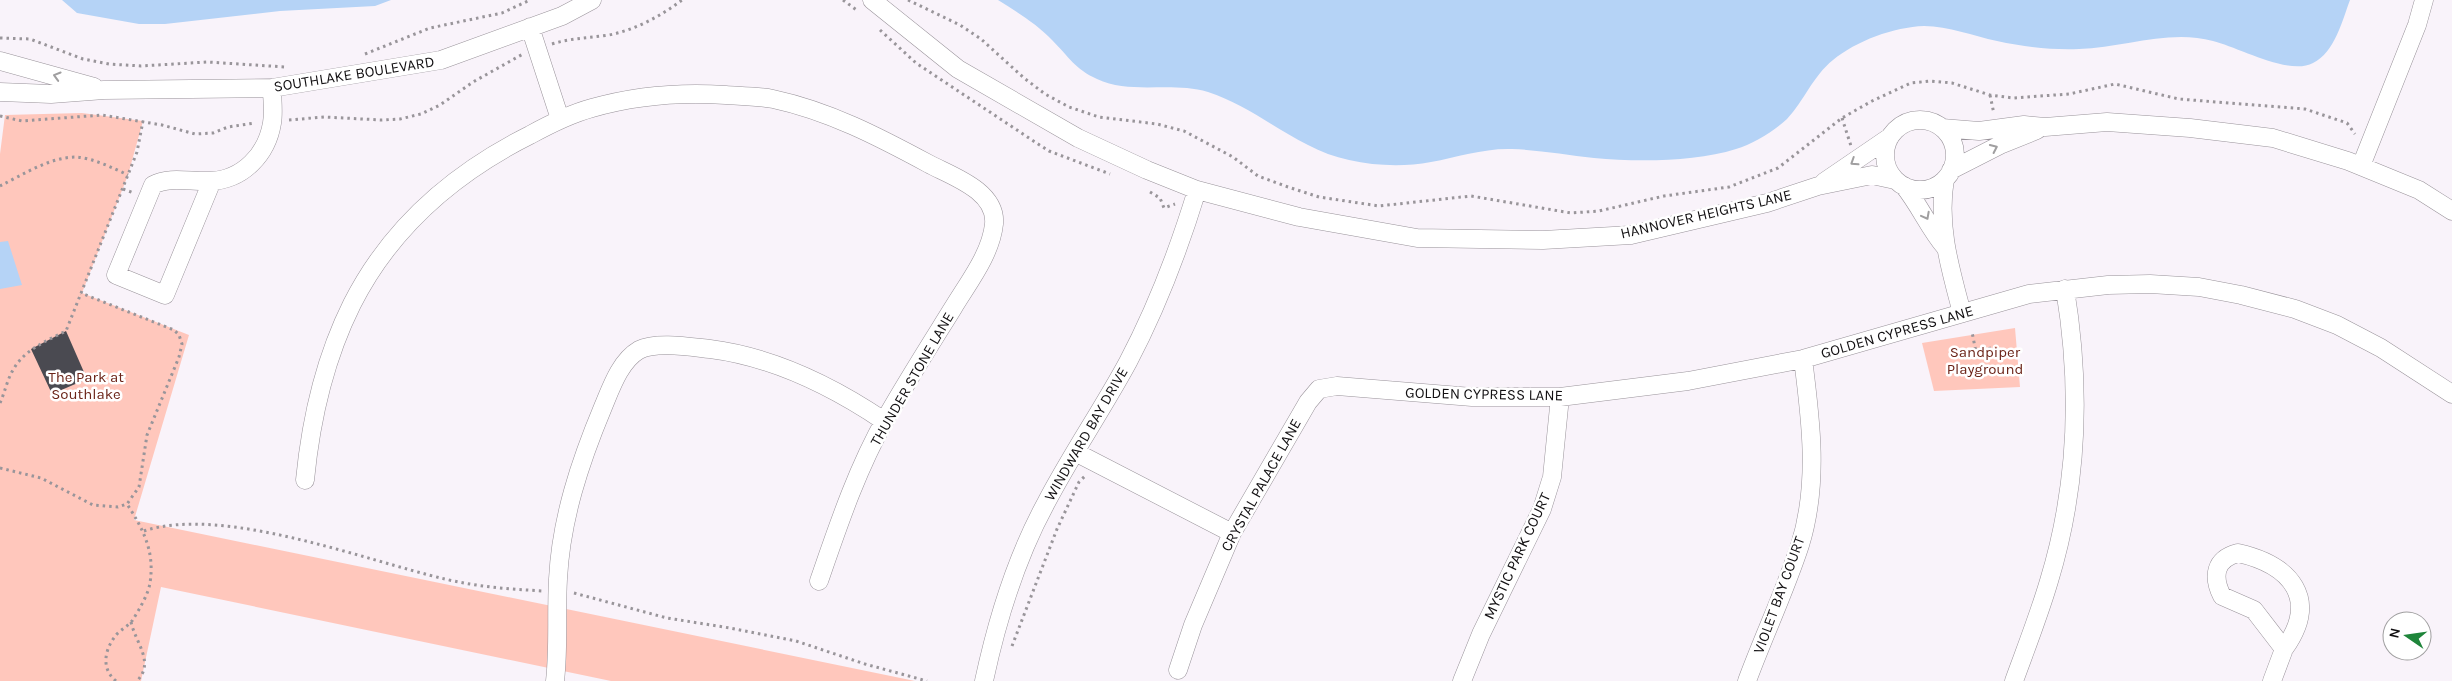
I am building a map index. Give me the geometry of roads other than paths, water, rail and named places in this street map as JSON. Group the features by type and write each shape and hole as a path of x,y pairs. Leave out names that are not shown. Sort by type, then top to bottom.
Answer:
{"street":[{"name":"SOUTHLAKE BOULEVARD","path":"0,92 51,94 104,90 272,88 442,60 562,16 592,0"},
{"name":"HANNOVER HEIGHTS LANE","path":"872,0 958,69 1005,98 1078,138 1147,170 1197,190 1299,217 1417,238 1543,240 1631,235 1766,203 1818,186 1872,175 1914,189 1925,189 1936,186 1948,175 2000,145 2045,127"},
{"path":"2364,159 2417,24 2424,0"},
{"path":"305,480 316,403 329,356 353,302 384,254 426,204 467,170 509,145 560,120 530,28"},
{"name":"SOUTHLAKE BOULEVARD","path":"0,61 104,90"},
{"path":"212,181 165,295 116,275 153,186 159,182 171,180 212,181 230,177 244,170 260,155 268,139 272,121 272,88"},
{"name":"THUNDER STONE LANE","path":"560,120 593,108 648,98 702,94 770,98 813,110 870,132 978,190 992,208 994,222 989,246 970,281 884,421 847,500 819,580"},
{"name":"HANNOVER HEIGHTS LANE","path":"1818,186 1890,137 1903,125 1920,119 1932,122 1942,128 1980,131 2024,125 2045,127 2106,122 2190,128 2273,138 2364,159 2452,211"},
{"path":"1942,128 1950,137 1954,149 1941,211 1946,236 1945,247 1962,313"},
{"path":"1890,137 1886,148 1885,160 1889,171 1919,204 1934,233 1945,247"},
{"name":"WINDWARD BAY DRIVE","path":"984,681 994,637 1021,558 1046,502 1128,362 1153,310 1174,260 1197,190"},
{"name":"GOLDEN CYPRESS LANE","path":"1319,389 1337,386 1472,397 1560,397 1688,381 1803,359 2029,294 2064,289 2150,284 2198,286 2295,309 2337,325 2381,348 2452,394"},
{"path":"2014,681 2049,580 2065,515 2073,460 2076,401 2070,324 2064,289"},
{"path":"554,681 558,577 567,509 584,450 611,388 624,365 640,350 670,344 726,351 779,365 814,381 884,421"},
{"name":"VIOLET BAY COURT","path":"1747,681 1800,544 1809,506 1813,458 1803,359"},
{"name":"CRYSTAL PALACE LANE","path":"1178,670 1193,625 1232,533 1308,402 1319,389"},
{"name":"MYSTIC PARK COURT","path":"1462,681 1481,634 1542,508 1552,477 1560,397"},
{"path":"1075,452 1232,533"},
{"path":"2272,681 2284,649 2293,636 2300,603 2296,587 2287,576 2253,557 2238,553 2226,556 2221,562 2217,573 2216,585 2222,596 2254,610 2284,649"}],"water":[{"path":"62,0 391,0 375,6 280,11 165,24 139,24 77,13"},
{"path":"998,0 2350,0 2341,26 2332,44 2321,58 2303,66 2277,63 2223,44 2196,38 2163,38 2096,48 2058,49 2007,43 1933,26 1912,27 1876,36 1842,53 1820,73 1787,119 1763,137 1736,149 1684,159 1629,160 1594,158 1532,150 1502,149 1481,151 1421,164 1380,165 1330,155 1295,138 1244,108 1208,92 1180,88 1123,86 1097,79 1078,67 1040,29"},
{"path":"8,241 22,285 0,289 0,242"}],"park label":[{"name":"Sandpiper Playground","path":"1985,360"},
{"name":"The Park at Southlake","path":"86,386"}]}
